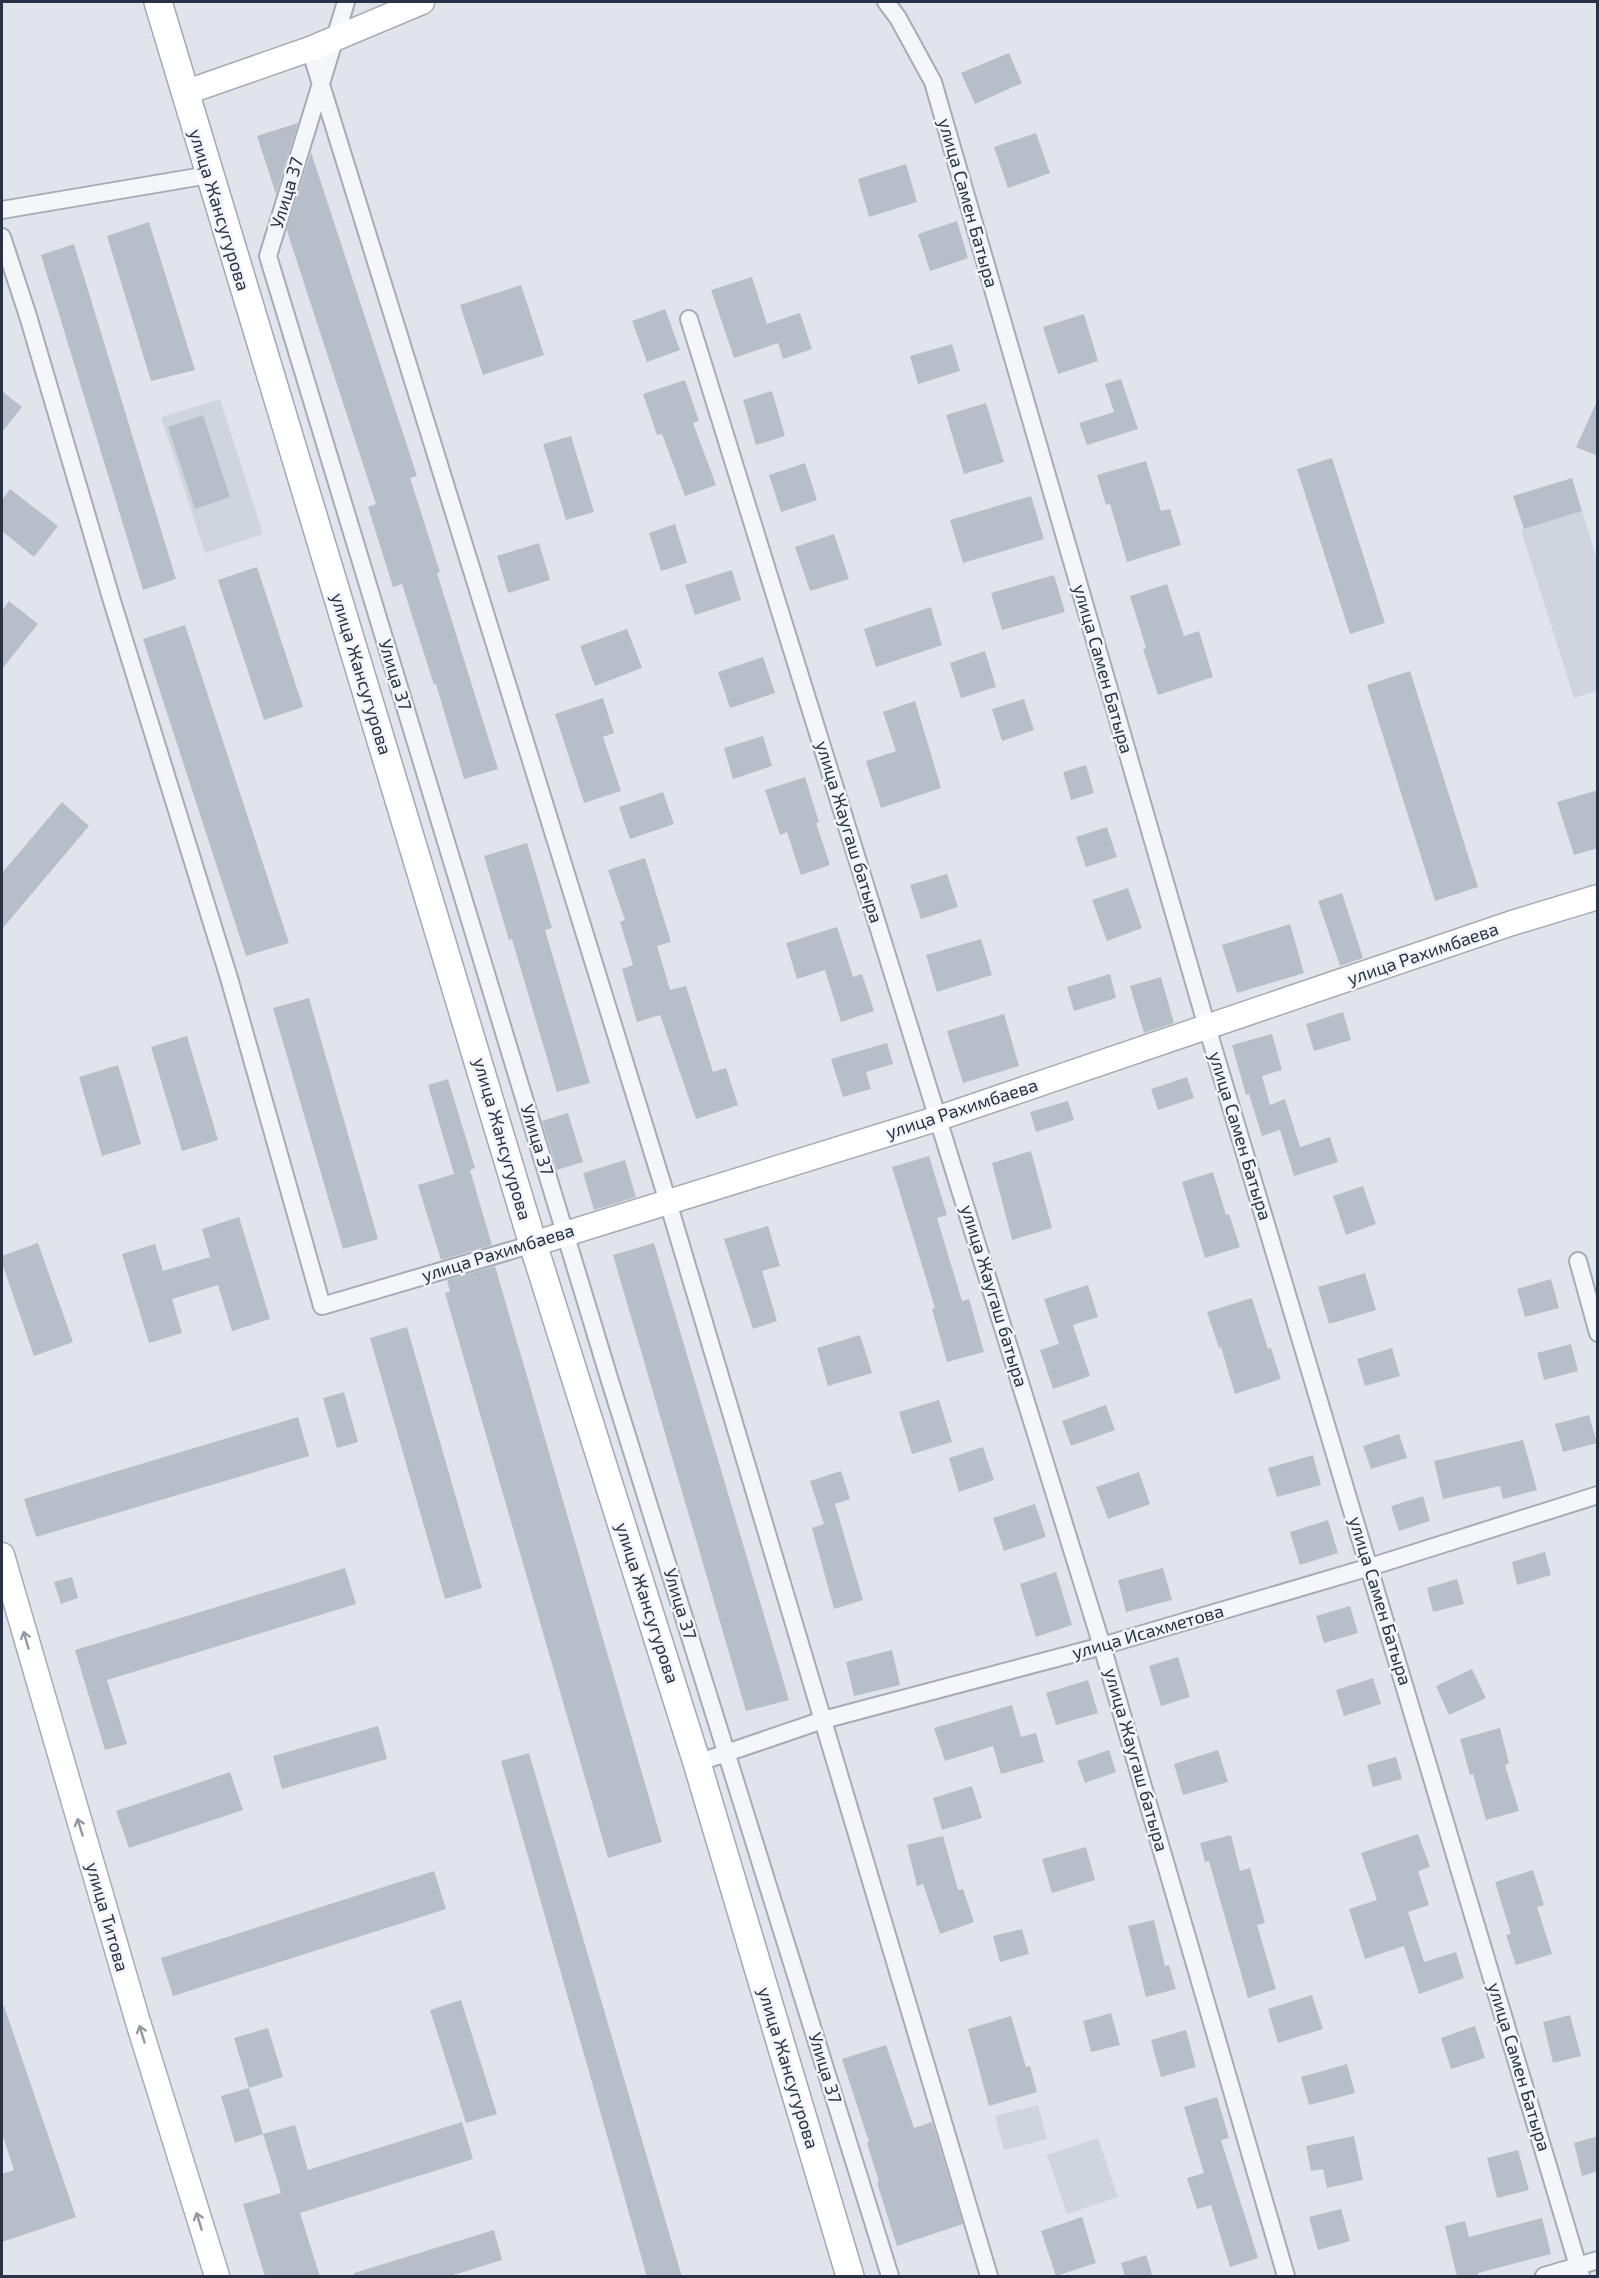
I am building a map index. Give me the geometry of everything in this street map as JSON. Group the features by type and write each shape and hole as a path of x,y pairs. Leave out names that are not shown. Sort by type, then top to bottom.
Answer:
{"main road":[{"name":"улица Жансугурова","path":"158,2 533,1244 698,1763 850,2277"}],"street":[{"name":"Улица 37","path":"346,2 268,256 614,1392 890,2277"},
{"path":"184,93 310,49 422,2"},
{"name":"улица Самен Батыра","path":"886,2 898,18 933,82 1207,1027 1580,2271"},
{"path":"310,49 668,1202 989,2277"},
{"path":"2,210 209,175"},
{"name":"улица Рахимбаева","path":"2,237 229,978 322,1306 533,1244 939,1118 1512,923 1598,897"},
{"name":"улица Жаугаш батыра","path":"689,319 1102,1646 1286,2277"},
{"path":"1578,1261 1598,1334"},
{"name":"улица Исахметова","path":"698,1763 823,1720 1102,1646 1370,1567 1598,1495"},
{"name":"улица Титова","path":"2,1555 132,2001 217,2277"},
{"path":"1544,2277 1580,2271 1598,2260"}],"shaded area":[{"path":"220,399 263,534 205,553 161,417"},
{"path":"1582,511 1597,560 1597,691 1574,698 1521,530"},
{"path":"1038,2105 1047,2139 1004,2150 995,2116"},
{"path":"1098,2138 1118,2197 1067,2214 1047,2155"}],"building":[{"path":"1009,53 1022,83 975,104 961,73"},
{"path":"298,123 276,194 257,136"},
{"path":"1036,133 1050,173 1008,188 994,147"},
{"path":"311,152 417,476 410,478 498,769 464,779 436,684 434,685 402,584 393,587 368,507 376,504 288,234 287,229"},
{"path":"906,164 917,202 869,217 858,179"},
{"path":"957,221 968,258 930,271 918,234"},
{"path":"149,222 195,370 151,381 107,236"},
{"path":"74,244 176,579 143,590 41,255"},
{"path":"752,277 767,324 800,313 812,349 783,359 778,343 734,358 711,290"},
{"path":"521,285 544,355 483,375 460,305"},
{"path":"665,309 680,350 647,362 632,321"},
{"path":"1084,314 1098,361 1058,374 1043,327"},
{"path":"952,344 960,371 918,384 910,356"},
{"path":"1121,379 1138,429 1087,445 1079,423 1114,412 1105,384"},
{"path":"685,380 699,421 693,423 716,485 685,496 662,434 657,435 643,394"},
{"path":"2,391 22,407 2,432"},
{"path":"772,391 785,436 756,445 743,400"},
{"path":"1598,399 1598,456 1576,447"},
{"path":"986,403 1004,462 964,474 946,415"},
{"path":"203,415 230,497 195,509 168,427"},
{"path":"571,436 594,512 566,520 543,444"},
{"path":"1332,458 1385,623 1350,634 1297,469"},
{"path":"1146,461 1161,511 1170,509 1181,545 1127,562 1110,504 1106,505 1097,475"},
{"path":"805,463 817,500 781,512 769,475"},
{"path":"1572,478 1582,511 1524,529 1513,496"},
{"path":"10,489 58,526 34,557 2,531 2,500"},
{"path":"1031,496 1044,539 963,563 950,520"},
{"path":"675,524 687,563 661,571 649,533"},
{"path":"834,534 849,579 810,591 795,547"},
{"path":"539,543 550,580 508,593 497,556"},
{"path":"257,567 303,707 264,720 218,580"},
{"path":"732,570 741,600 695,615 685,585"},
{"path":"1054,575 1065,612 1002,630 991,593"},
{"path":"1167,584 1184,636 1199,631 1213,677 1158,695 1143,649 1146,648 1130,596"},
{"path":"9,601 38,624 2,669 2,611"},
{"path":"931,607 942,645 876,667 864,629"},
{"path":"185,625 289,943 246,956 143,639"},
{"path":"627,629 642,668 595,686 580,646"},
{"path":"985,651 996,687 961,698 950,663"},
{"path":"763,657 775,693 730,708 718,672"},
{"path":"1410,671 1478,887 1435,901 1367,685"},
{"path":"603,698 614,733 603,737 621,791 584,803 555,714"},
{"path":"1024,699 1034,730 1002,741 992,709"},
{"path":"915,701 941,788 881,808 866,761 896,751 883,712"},
{"path":"763,736 772,766 733,779 724,748"},
{"path":"1086,765 1094,793 1071,800 1063,772"},
{"path":"805,777 819,822 816,823 830,865 801,875 787,832 780,835 765,790"},
{"path":"1598,790 1598,848 1574,855 1557,802"},
{"path":"663,792 674,824 630,839 619,807"},
{"path":"62,802 89,826 2,929 2,873"},
{"path":"1107,827 1117,857 1086,867 1076,837"},
{"path":"527,843 552,928 545,930 590,1083 557,1092 512,939 509,940 484,856"},
{"path":"645,858 671,942 657,946 670,990 686,986 713,1072 726,1068 738,1105 696,1119 660,1015 637,1022 622,969 633,965 620,922 625,920 608,870"},
{"path":"947,874 958,907 921,919 910,885"},
{"path":"1128,888 1142,928 1107,941 1092,900"},
{"path":"1342,893 1363,958 1340,966 1318,901"},
{"path":"1290,924 1304,973 1237,993 1222,945"},
{"path":"837,927 853,977 862,974 874,1011 841,1022 825,970 797,979 786,943"},
{"path":"981,939 992,975 937,992 926,955"},
{"path":"1110,974 1116,998 1074,1011 1067,987"},
{"path":"1161,977 1174,1023 1144,1033 1130,986"},
{"path":"309,998 378,1239 343,1249 273,1008"},
{"path":"1343,1012 1351,1040 1314,1051 1306,1024"},
{"path":"1004,1014 1019,1066 963,1083 947,1031"},
{"path":"1272,1034 1282,1070 1262,1076 1270,1105 1285,1099 1300,1147 1330,1137 1338,1162 1294,1176 1280,1130 1262,1136 1249,1094 1246,1095 1232,1045"},
{"path":"187,1036 218,1140 182,1151 151,1047"},
{"path":"887,1043 893,1064 866,1072 871,1089 843,1097 831,1059"},
{"path":"118,1065 141,1144 102,1156 79,1077"},
{"path":"1187,1077 1194,1098 1158,1110 1151,1089"},
{"path":"448,1079 475,1168 470,1170 492,1245 441,1260 418,1185 454,1174 428,1085"},
{"path":"1068,1101 1074,1120 1036,1132 1030,1112"},
{"path":"568,1113 583,1162 557,1170 542,1121"},
{"path":"1031,1151 1052,1228 1012,1240 992,1163"},
{"path":"929,1156 947,1215 937,1218 962,1301 969,1299 984,1352 947,1362 932,1309 935,1308 892,1167"},
{"path":"625,1160 636,1197 594,1210 583,1173"},
{"path":"1213,1172 1226,1215 1229,1214 1240,1247 1205,1258 1182,1182"},
{"path":"1363,1186 1376,1224 1346,1235 1333,1196"},
{"path":"239,1217 270,1319 232,1331 218,1285 172,1299 182,1333 149,1343 122,1254 155,1244 163,1271 210,1257 202,1229"},
{"path":"768,1226 780,1266 762,1271 777,1321 753,1329 724,1239"},
{"path":"38,1243 73,1342 34,1356 2,1263 2,1256"},
{"path":"654,1243 789,1700 746,1711 613,1255"},
{"path":"495,1266 662,1842 608,1858 445,1293 450,1292 447,1280"},
{"path":"1365,1273 1376,1310 1329,1324 1318,1287"},
{"path":"1551,1279 1559,1308 1525,1317 1517,1289"},
{"path":"1088,1285 1098,1317 1073,1325 1090,1376 1053,1389 1040,1350 1059,1344 1044,1299"},
{"path":"1252,1298 1268,1349 1271,1348 1281,1379 1235,1394 1221,1347 1219,1348 1207,1312"},
{"path":"407,1327 482,1588 445,1599 370,1338"},
{"path":"860,1335 872,1373 828,1386 817,1348"},
{"path":"1571,1344 1578,1371 1544,1380 1537,1353"},
{"path":"1392,1348 1400,1376 1365,1386 1357,1359"},
{"path":"344,1392 358,1442 337,1448 323,1398"},
{"path":"939,1400 952,1442 912,1454 899,1412"},
{"path":"1106,1405 1115,1430 1071,1446 1062,1421"},
{"path":"1589,1415 1597,1443 1563,1452 1555,1424"},
{"path":"298,1417 309,1456 36,1537 24,1499"},
{"path":"1399,1434 1407,1458 1371,1469 1363,1446"},
{"path":"1523,1440 1537,1490 1503,1499 1500,1486 1443,1499 1434,1461"},
{"path":"983,1447 994,1480 959,1492 949,1458"},
{"path":"1313,1455 1321,1485 1277,1497 1268,1468"},
{"path":"841,1471 850,1499 835,1504 863,1600 834,1609 812,1528 824,1524 810,1481"},
{"path":"1139,1472 1150,1504 1108,1519 1096,1487"},
{"path":"1423,1496 1430,1521 1399,1531 1391,1506"},
{"path":"1035,1504 1046,1537 1004,1551 993,1518"},
{"path":"1328,1520 1338,1553 1300,1565 1290,1532"},
{"path":"1545,1552 1551,1575 1517,1585 1512,1562"},
{"path":"345,1568 356,1604 107,1680 127,1744 105,1750 75,1650"},
{"path":"1163,1568 1172,1600 1126,1612 1118,1580"},
{"path":"1056,1572 1072,1625 1036,1637 1020,1584"},
{"path":"72,1577 78,1598 61,1604 54,1582"},
{"path":"1457,1579 1464,1604 1433,1612 1427,1588"},
{"path":"1350,1606 1358,1633 1324,1643 1316,1616"},
{"path":"892,1650 900,1685 854,1696 846,1662"},
{"path":"1178,1657 1190,1697 1161,1706 1149,1666"},
{"path":"1472,1669 1486,1698 1449,1715 1436,1686"},
{"path":"1373,1678 1381,1704 1344,1716 1336,1690"},
{"path":"1088,1680 1098,1713 1056,1725 1046,1693"},
{"path":"1012,1705 1021,1737 1036,1733 1044,1762 1001,1774 993,1746 945,1761 934,1728"},
{"path":"378,1726 387,1759 282,1789 273,1756"},
{"path":"1500,1728 1509,1763 1505,1765 1519,1811 1486,1820 1460,1739"},
{"path":"1109,1750 1116,1772 1085,1783 1077,1761"},
{"path":"1218,1750 1228,1782 1183,1795 1174,1764"},
{"path":"529,1753 682,2277 647,2277 501,1761"},
{"path":"1396,1757 1402,1779 1373,1787 1367,1765"},
{"path":"230,1772 243,1810 129,1848 116,1811"},
{"path":"972,1786 982,1818 942,1830 933,1798"},
{"path":"1418,1834 1430,1867 1418,1871 1429,1905 1408,1912 1424,1962 1456,1952 1464,1978 1419,1994 1404,1946 1365,1959 1349,1909 1377,1900 1361,1853"},
{"path":"1231,1835 1240,1871 1250,1868 1265,1923 1257,1925 1276,1989 1248,1998 1209,1861 1205,1862 1200,1843"},
{"path":"943,1836 958,1890 963,1889 974,1922 940,1934 923,1884 917,1886 907,1845"},
{"path":"1086,1847 1095,1880 1052,1893 1042,1859"},
{"path":"1533,1870 1544,1905 1537,1907 1552,1954 1516,1965 1506,1935 1511,1934 1495,1882"},
{"path":"434,1871 446,1909 173,1996 161,1958"},
{"path":"1154,1920 1165,1966 1169,1965 1176,1989 1146,1997 1128,1926"},
{"path":"1022,1929 1029,1954 1000,1962 993,1936"},
{"path":"1312,1995 1323,2029 1278,2043 1268,2009"},
{"path":"461,2000 497,2114 466,2123 430,2010"},
{"path":"4,2006 76,2217 2,2242 2,2174 14,2170 2,2133 2,2007"},
{"path":"1111,2013 1120,2045 1091,2052 1083,2021"},
{"path":"1570,2015 1581,2056 1553,2063 1543,2022"},
{"path":"1011,2016 1026,2067 1030,2066 1037,2092 989,2106 968,2029"},
{"path":"1475,2026 1485,2058 1451,2069 1441,2038"},
{"path":"268,2028 283,2077 249,2088 234,2038"},
{"path":"1186,2030 1196,2067 1161,2077 1151,2040"},
{"path":"886,2045 914,2128 932,2122 963,2224 897,2246 877,2183 879,2182 867,2143 869,2142 842,2059"},
{"path":"1347,2064 1355,2093 1309,2105 1301,2077"},
{"path":"249,2088 263,2134 235,2143 221,2096"},
{"path":"1217,2097 1229,2138 1221,2140 1258,2258 1230,2267 1211,2205 1197,2209 1187,2178 1204,2173 1184,2107"},
{"path":"462,2122 473,2159 300,2213 320,2277 265,2277 243,2204 281,2193 263,2134 295,2125 308,2170"},
{"path":"1354,2136 1363,2180 1327,2188 1323,2169 1311,2171 1306,2146"},
{"path":"1598,2136 1598,2171 1582,2176 1574,2143"},
{"path":"1518,2150 1529,2190 1497,2198 1487,2158"},
{"path":"1341,2209 1350,2241 1318,2250 1309,2217"},
{"path":"1082,2217 1096,2263 1056,2276 1041,2231"},
{"path":"1542,2218 1551,2254 1478,2273 1478,2277 1457,2277 1445,2226 1465,2221 1469,2237"},
{"path":"494,2230 502,2260 447,2277 355,2277 354,2273"},
{"path":"1146,2255 1153,2277 1125,2277 1121,2263"}]}
